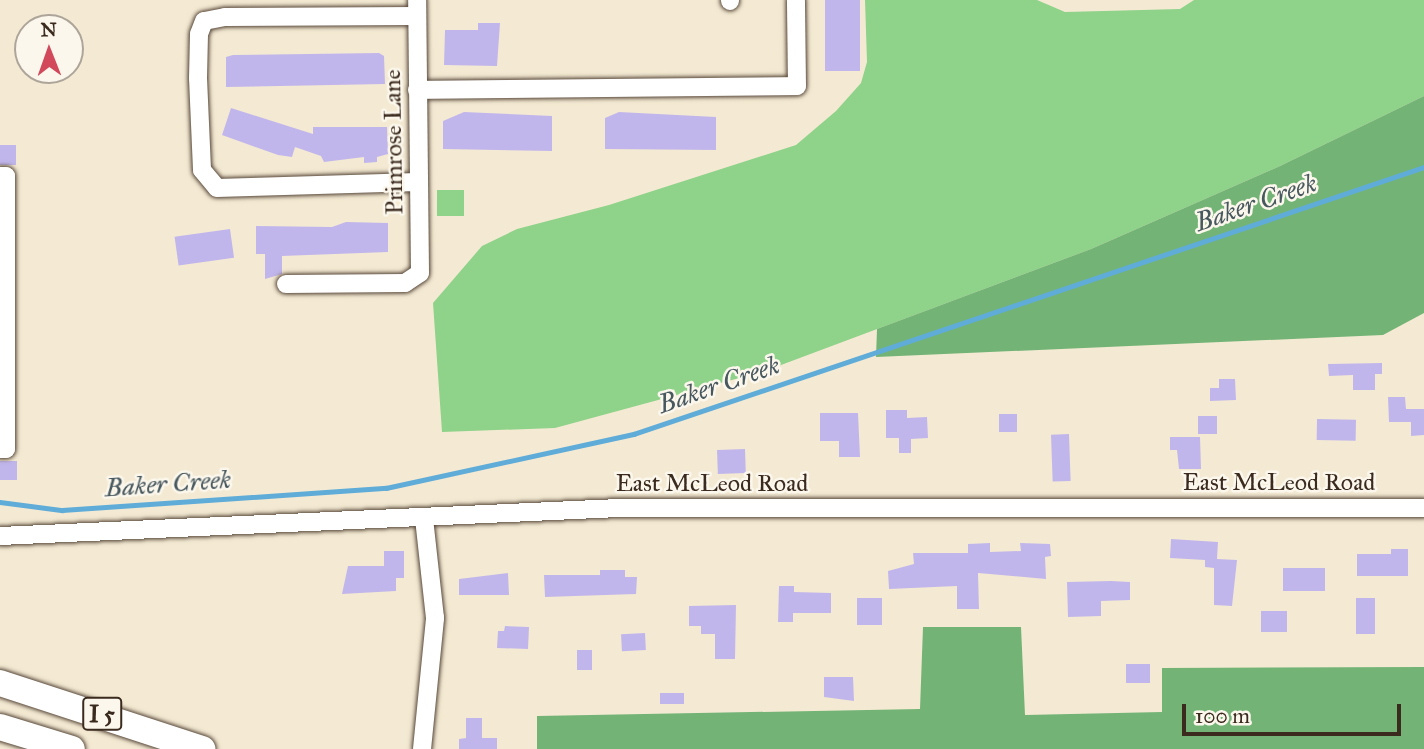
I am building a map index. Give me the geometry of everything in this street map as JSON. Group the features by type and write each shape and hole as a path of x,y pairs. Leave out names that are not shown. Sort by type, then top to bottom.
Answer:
{"highway":[{"name":"I 5","path":"0,683 202,749"},
{"name":"I 5","path":"0,727 72,749"}],"street":[{"path":"417,90 797,86 796,0"},
{"path":"417,8 225,16 204,21 199,34 198,78 202,170 217,188 418,182"},
{"name":"Primrose Lane","path":"286,284 413,281 420,273 417,8"},
{"path":"0,176 6,176 3,222 3,400 6,449 0,449"},
{"name":"East McLeod Road","path":"0,536 424,519 619,508 1424,508"},
{"path":"422,749 435,618 424,519"}],"green space":[{"path":"865,0 1037,0 1065,12 1180,9 1194,0 1424,0 1424,96 1280,166 1091,249 765,371 555,428 442,432 433,303 482,246 517,229 609,205 796,145 836,111 861,83 867,62"},
{"path":"1424,96 1424,313 1383,335 876,357 877,329 1091,249 1280,166"},
{"path":"437,190 464,190 464,216 437,216"},
{"path":"923,627 1021,627 1025,715 1162,712 1162,668 1424,667 1424,749 537,749 537,716 920,709"}],"building":[{"path":"825,0 860,0 860,71 825,71"},
{"path":"478,23 500,23 497,66 444,65 445,30 478,30"},
{"path":"379,53 384,56 385,84 226,87 226,57 233,55"},
{"path":"231,108 313,134 313,127 387,127 388,154 377,157 377,162 364,163 364,157 324,162 321,156 295,147 292,157 278,155 222,135"},
{"path":"464,112 552,116 552,151 443,149 443,121"},
{"path":"619,112 716,117 716,150 605,149 605,118"},
{"path":"0,145 16,145 16,165 0,165"},
{"path":"346,222 388,223 388,252 282,256 282,274 265,279 265,254 256,254 256,226 332,227"},
{"path":"230,229 234,258 179,266 175,237"},
{"path":"1382,363 1382,374 1375,374 1375,390 1353,390 1353,375 1329,376 1328,364"},
{"path":"1219,379 1235,379 1236,400 1210,401 1210,388 1219,388"},
{"path":"1388,397 1405,397 1406,409 1424,409 1424,435 1411,436 1411,422 1389,422"},
{"path":"886,410 907,410 907,418 927,417 928,438 911,439 911,453 899,453 899,438 886,438"},
{"path":"820,413 858,413 860,457 839,457 839,441 820,441"},
{"path":"999,414 1017,414 1017,432 999,432"},
{"path":"1198,416 1217,416 1217,434 1198,434"},
{"path":"1317,419 1356,420 1356,441 1317,440"},
{"path":"1069,434 1071,481 1053,482 1051,435"},
{"path":"1170,437 1200,437 1201,469 1179,469 1177,450 1170,450"},
{"path":"745,449 746,473 718,474 717,450"},
{"path":"0,461 17,461 17,480 0,480"},
{"path":"1171,539 1218,542 1217,559 1237,560 1232,606 1214,605 1214,568 1205,567 1205,560 1170,558"},
{"path":"990,543 990,552 1021,551 1020,543 1050,544 1051,556 1045,557 1046,579 978,573 979,609 957,609 957,586 889,589 888,571 914,564 913,553 968,553 968,544"},
{"path":"1391,549 1408,549 1408,576 1357,576 1357,554 1391,554"},
{"path":"384,551 404,551 404,578 396,578 396,591 342,594 348,566 384,566"},
{"path":"1283,568 1325,568 1325,591 1283,591"},
{"path":"600,570 625,570 625,577 637,577 636,594 545,597 544,575 600,575"},
{"path":"508,573 509,595 459,595 459,579"},
{"path":"1067,582 1130,582 1130,600 1101,601 1101,616 1068,617"},
{"path":"779,586 794,586 794,592 831,593 831,613 793,613 793,622 778,622"},
{"path":"857,598 882,598 882,625 857,625"},
{"path":"1356,598 1375,598 1375,634 1356,634"},
{"path":"736,605 735,659 715,659 715,634 701,634 701,626 689,626 689,606"},
{"path":"1261,611 1287,611 1287,632 1261,632"},
{"path":"505,626 529,627 528,649 497,648 498,631 504,631"},
{"path":"645,633 646,650 622,651 621,634"},
{"path":"577,650 592,650 592,670 577,670"},
{"path":"1126,664 1150,664 1150,683 1126,683"},
{"path":"824,677 853,677 854,701 824,697"},
{"path":"660,693 684,693 684,704 660,704"},
{"path":"466,718 482,718 482,738 497,738 497,749 459,749 459,739 466,738"}],"waterway":[{"name":"Baker Creek","path":"0,502 62,510 386,488 634,434 1424,167"}]}
